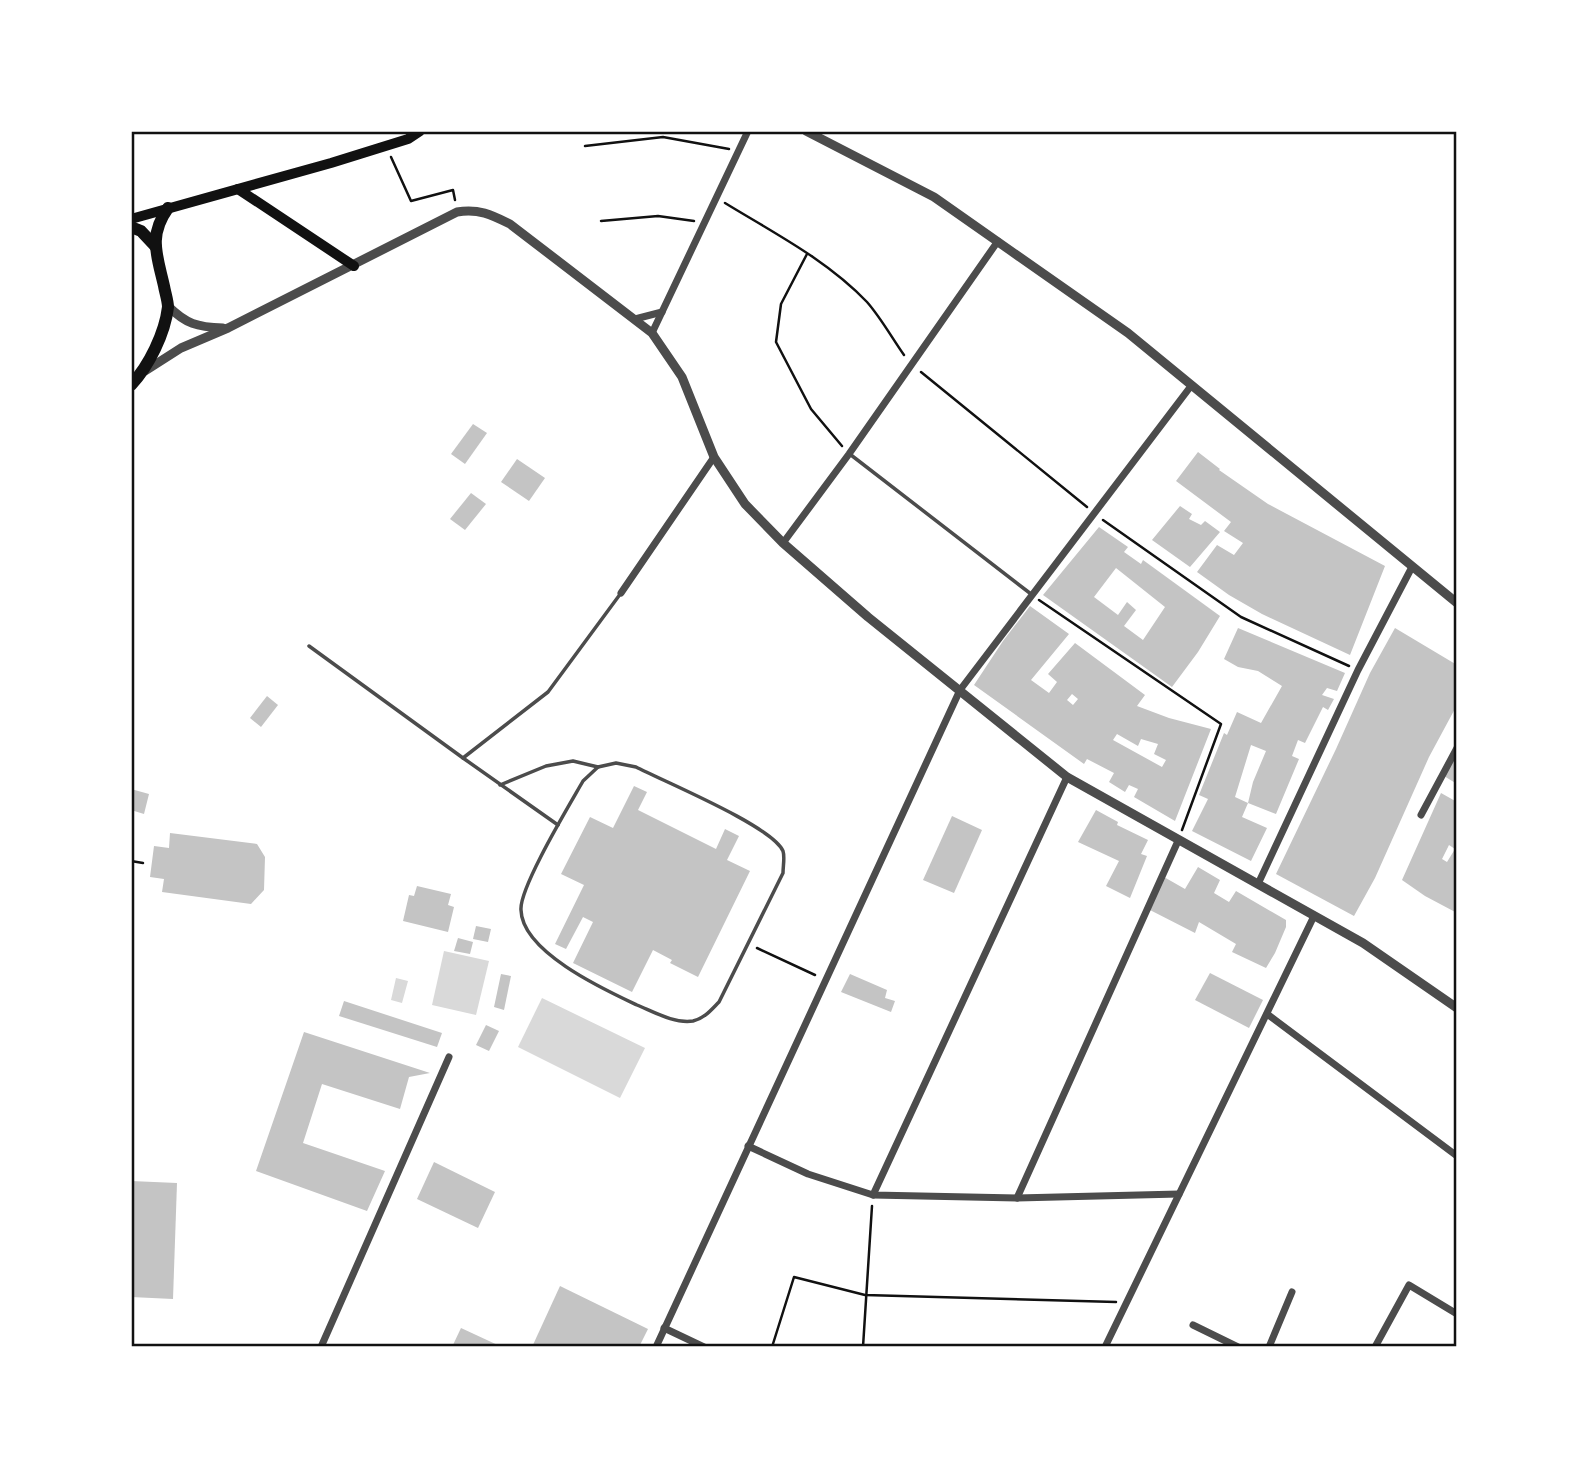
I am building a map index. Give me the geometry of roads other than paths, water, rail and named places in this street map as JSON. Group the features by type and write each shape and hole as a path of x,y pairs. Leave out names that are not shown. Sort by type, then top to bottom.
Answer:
{"highway":[{"path":"131,385 145,371 156,347 168,306 156,247 158,223 168,208"},
{"path":"131,227 141,231 156,247"}],"main road":[{"path":"131,219 331,163 408,139 420,131"},
{"path":"238,190 354,266"}],"street":[{"path":"652,333 748,131"},
{"path":"806,131 933,198 1128,333 1457,603"},
{"path":"145,371 181,348 354,266 457,212 477,211 510,224 652,333 682,377 714,457 745,504 783,543 868,617 1067,777 1363,943 1457,1008"},
{"path":"783,543 849,454 998,241"},
{"path":"168,306 181,319 195,326 228,328"},
{"path":"635,319 662,312"},
{"path":"656,1347 960,690 1191,386"},
{"path":"621,593 714,457"},
{"path":"1258,884 1358,670 1412,567"},
{"path":"1422,815 1457,748"},
{"path":"873,1195 1067,777"},
{"path":"1017,1198 1178,841"},
{"path":"1105,1347 1314,916"},
{"path":"1266,1014 1457,1156"},
{"path":"321,1347 449,1057"},
{"path":"748,1146 808,1174 873,1195 1017,1198 1179,1194"},
{"path":"1375,1347 1409,1285 1457,1314"},
{"path":"1269,1347 1292,1292"},
{"path":"1193,1325 1238,1347"},
{"path":"664,1328 704,1347"}],"lane":[{"path":"849,454 1031,594"},
{"path":"463,758 548,692 621,593"},
{"path":"309,646 558,825"},
{"path":"500,785 546,766 573,761 598,767 616,763 636,768 753,825 775,840 784,852 783,873 719,1002 706,1016 692,1021 667,1018 583,979 556,960 528,933 520,911 525,890 583,780 598,767"}]}
